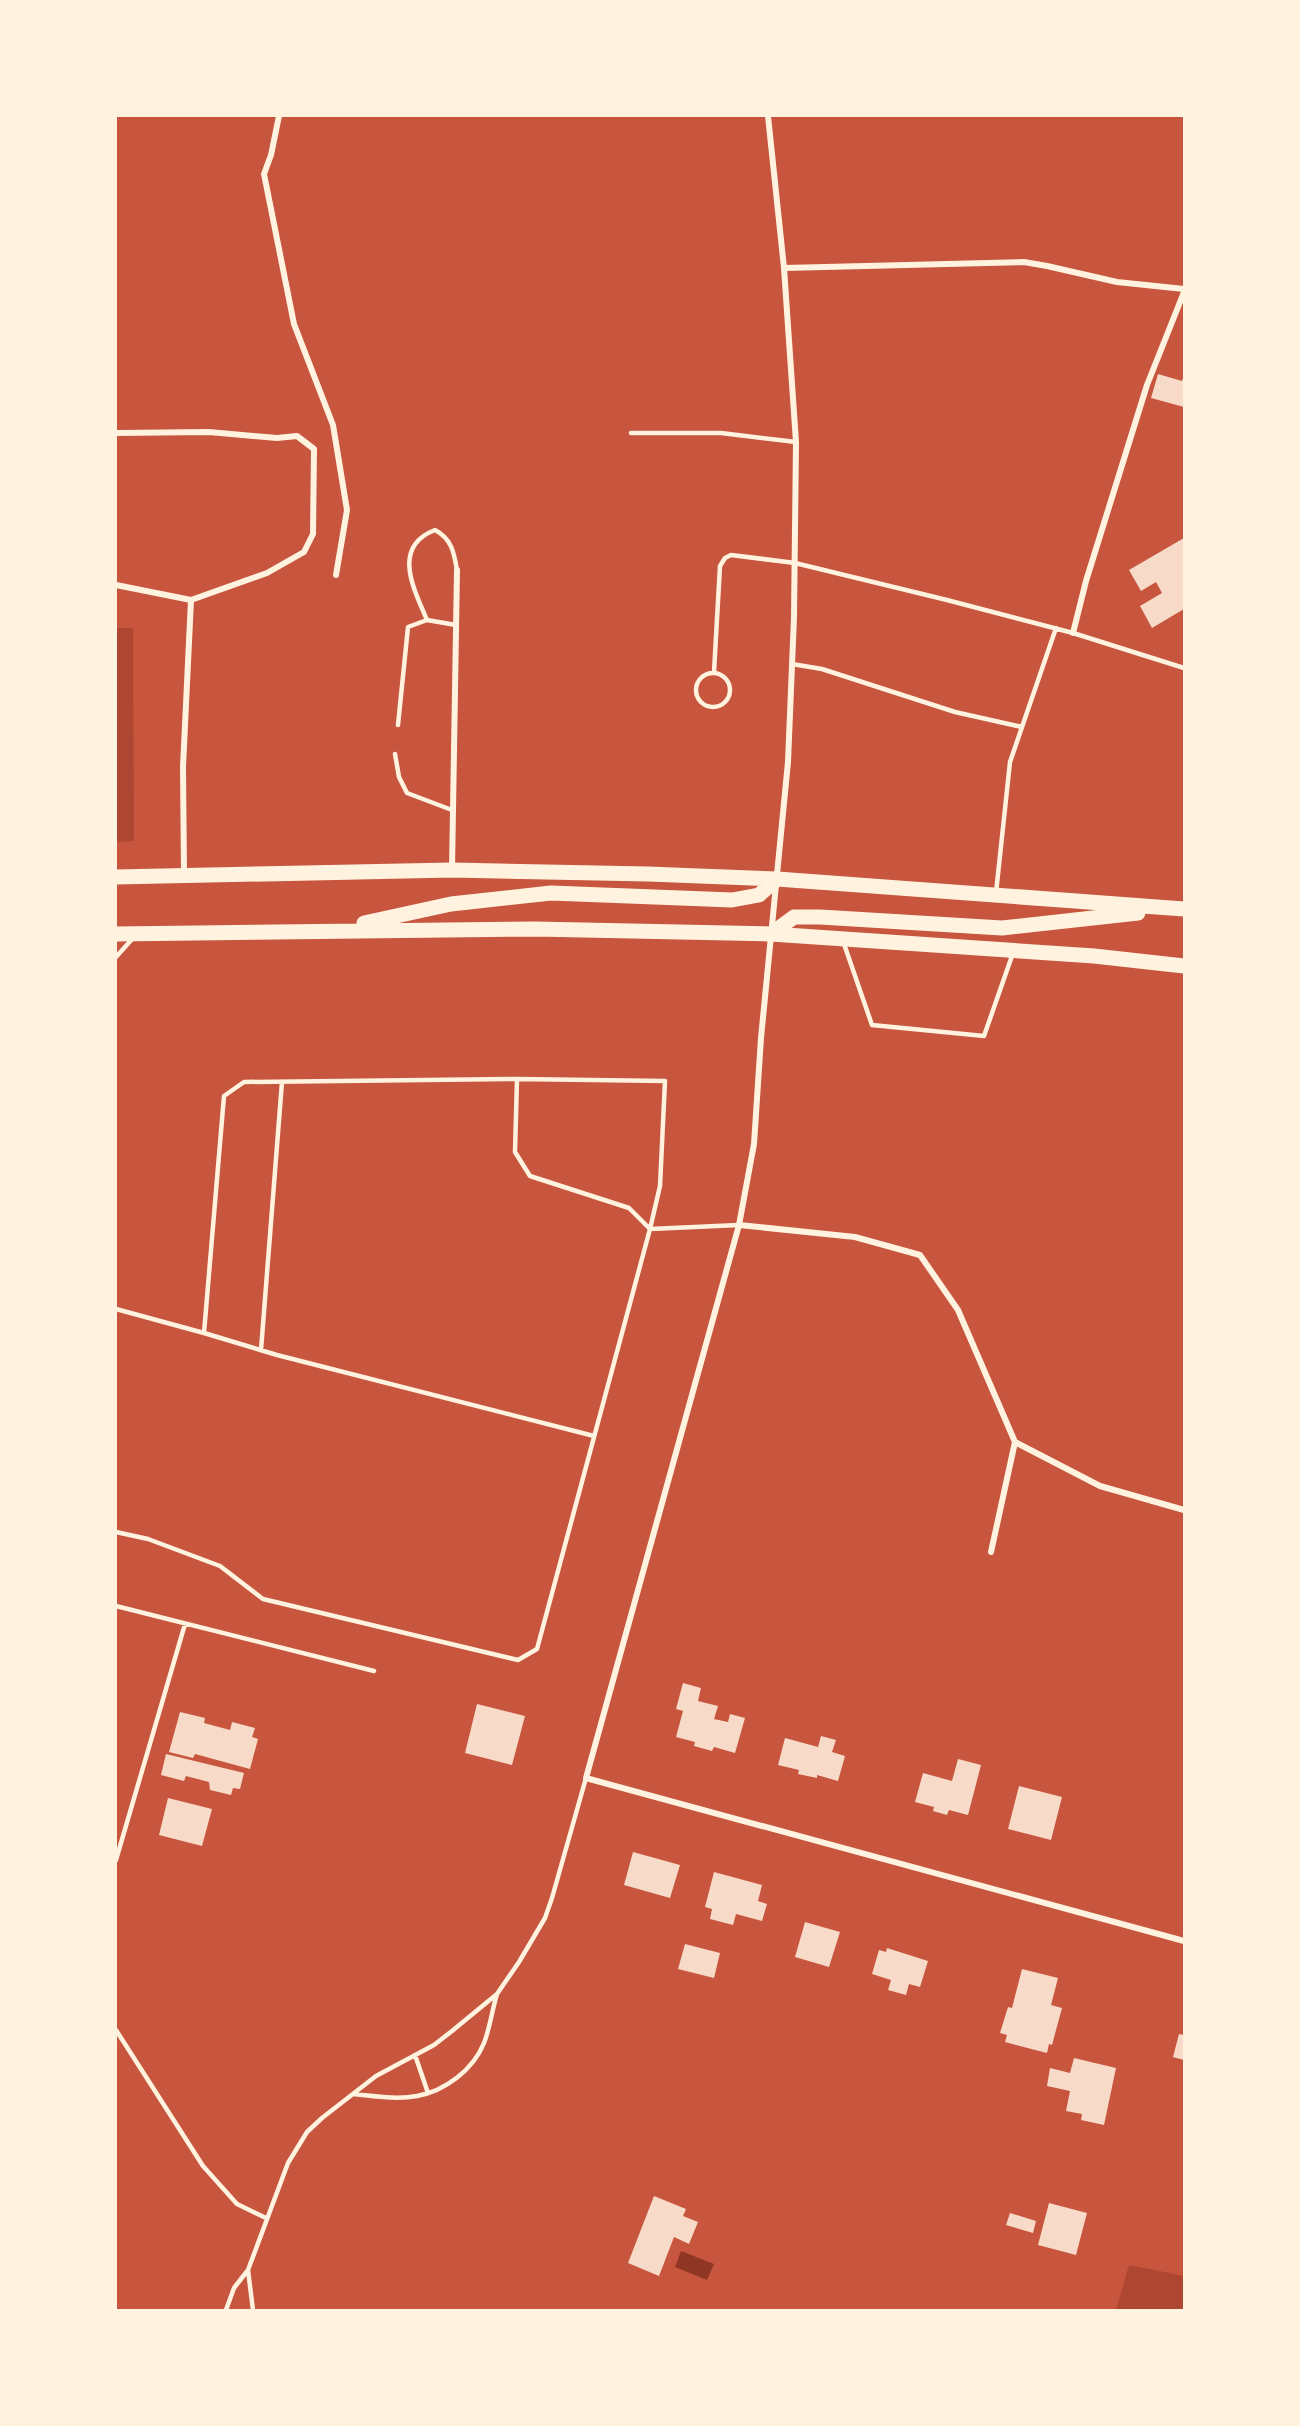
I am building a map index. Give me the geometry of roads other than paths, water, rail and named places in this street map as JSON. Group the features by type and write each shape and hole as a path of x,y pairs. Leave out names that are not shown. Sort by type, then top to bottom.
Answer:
{"main road":[{"path":"116,877 452,870 777,879 1182,909"},
{"path":"332,930 451,904 551,893 732,900 759,895 777,879"},
{"path":"771,934 794,917 1002,928 1182,909"},
{"path":"116,934 535,929 771,934 1185,966"}],"street":[{"path":"279,116 271,155 264,174 294,324 333,425 346,510 336,575"},
{"path":"768,116 784,268 796,442 795,563 788,762 754,1144 739,1225 586,1778 1185,1941"},
{"path":"784,268 1024,262 1117,282 1185,290 1147,385 1086,581 1073,633"},
{"path":"116,433 210,432 277,438 297,436 314,449 313,534 304,552 267,573 191,600 116,585"},
{"path":"452,870 456,570"},
{"path":"184,875 183,767 191,600"},
{"path":"739,1225 855,1237 920,1255 958,1310 1015,1442 991,1552"},
{"path":"1015,1442 1100,1486 1185,1510"}],"lane":[{"path":"631,434 721,433 796,442"},
{"path":"427,620 410,579 413,544 423,535 435,530 445,535 453,548 456,570"},
{"path":"714,672 720,566 725,558 731,555 795,563 1056,628 1185,668"},
{"path":"398,725 408,627 427,620 456,625"},
{"path":"996,897 1010,762 1056,628"},
{"path":"792,664 822,669 955,712 1022,727"},
{"path":"714,672 728,682 730,694 723,704 712,707 698,700 696,689 699,679 714,672"},
{"path":"395,754 399,777 407,793 452,810"},
{"path":"116,957 138,933"},
{"path":"842,939 872,1025 984,1036 1014,951"},
{"path":"517,1078 515,1152 530,1176 628,1208 650,1229 739,1225"},
{"path":"116,1532 148,1539 220,1566 263,1599 518,1660 537,1649 660,1186 664,1081 517,1078 244,1082 224,1096 204,1333"},
{"path":"261,1350 282,1082"},
{"path":"116,1310 594,1436"},
{"path":"116,1606 374,1671"},
{"path":"116,1860 185,1624"},
{"path":"226,2310 234,2288 248,2270 266,2218 297,2145 322,2118 351,2094 376,2076 415,2055 452,2031 496,1994 524,1954 544,1918 559,1877 586,1778"},
{"path":"351,2094 419,2096 456,2079 477,2057 484,2042 496,1994"},
{"path":"116,2030 203,2166 237,2204 266,2218"},
{"path":"415,2055 428,2093"},
{"path":"248,2270 253,2310"}]}
